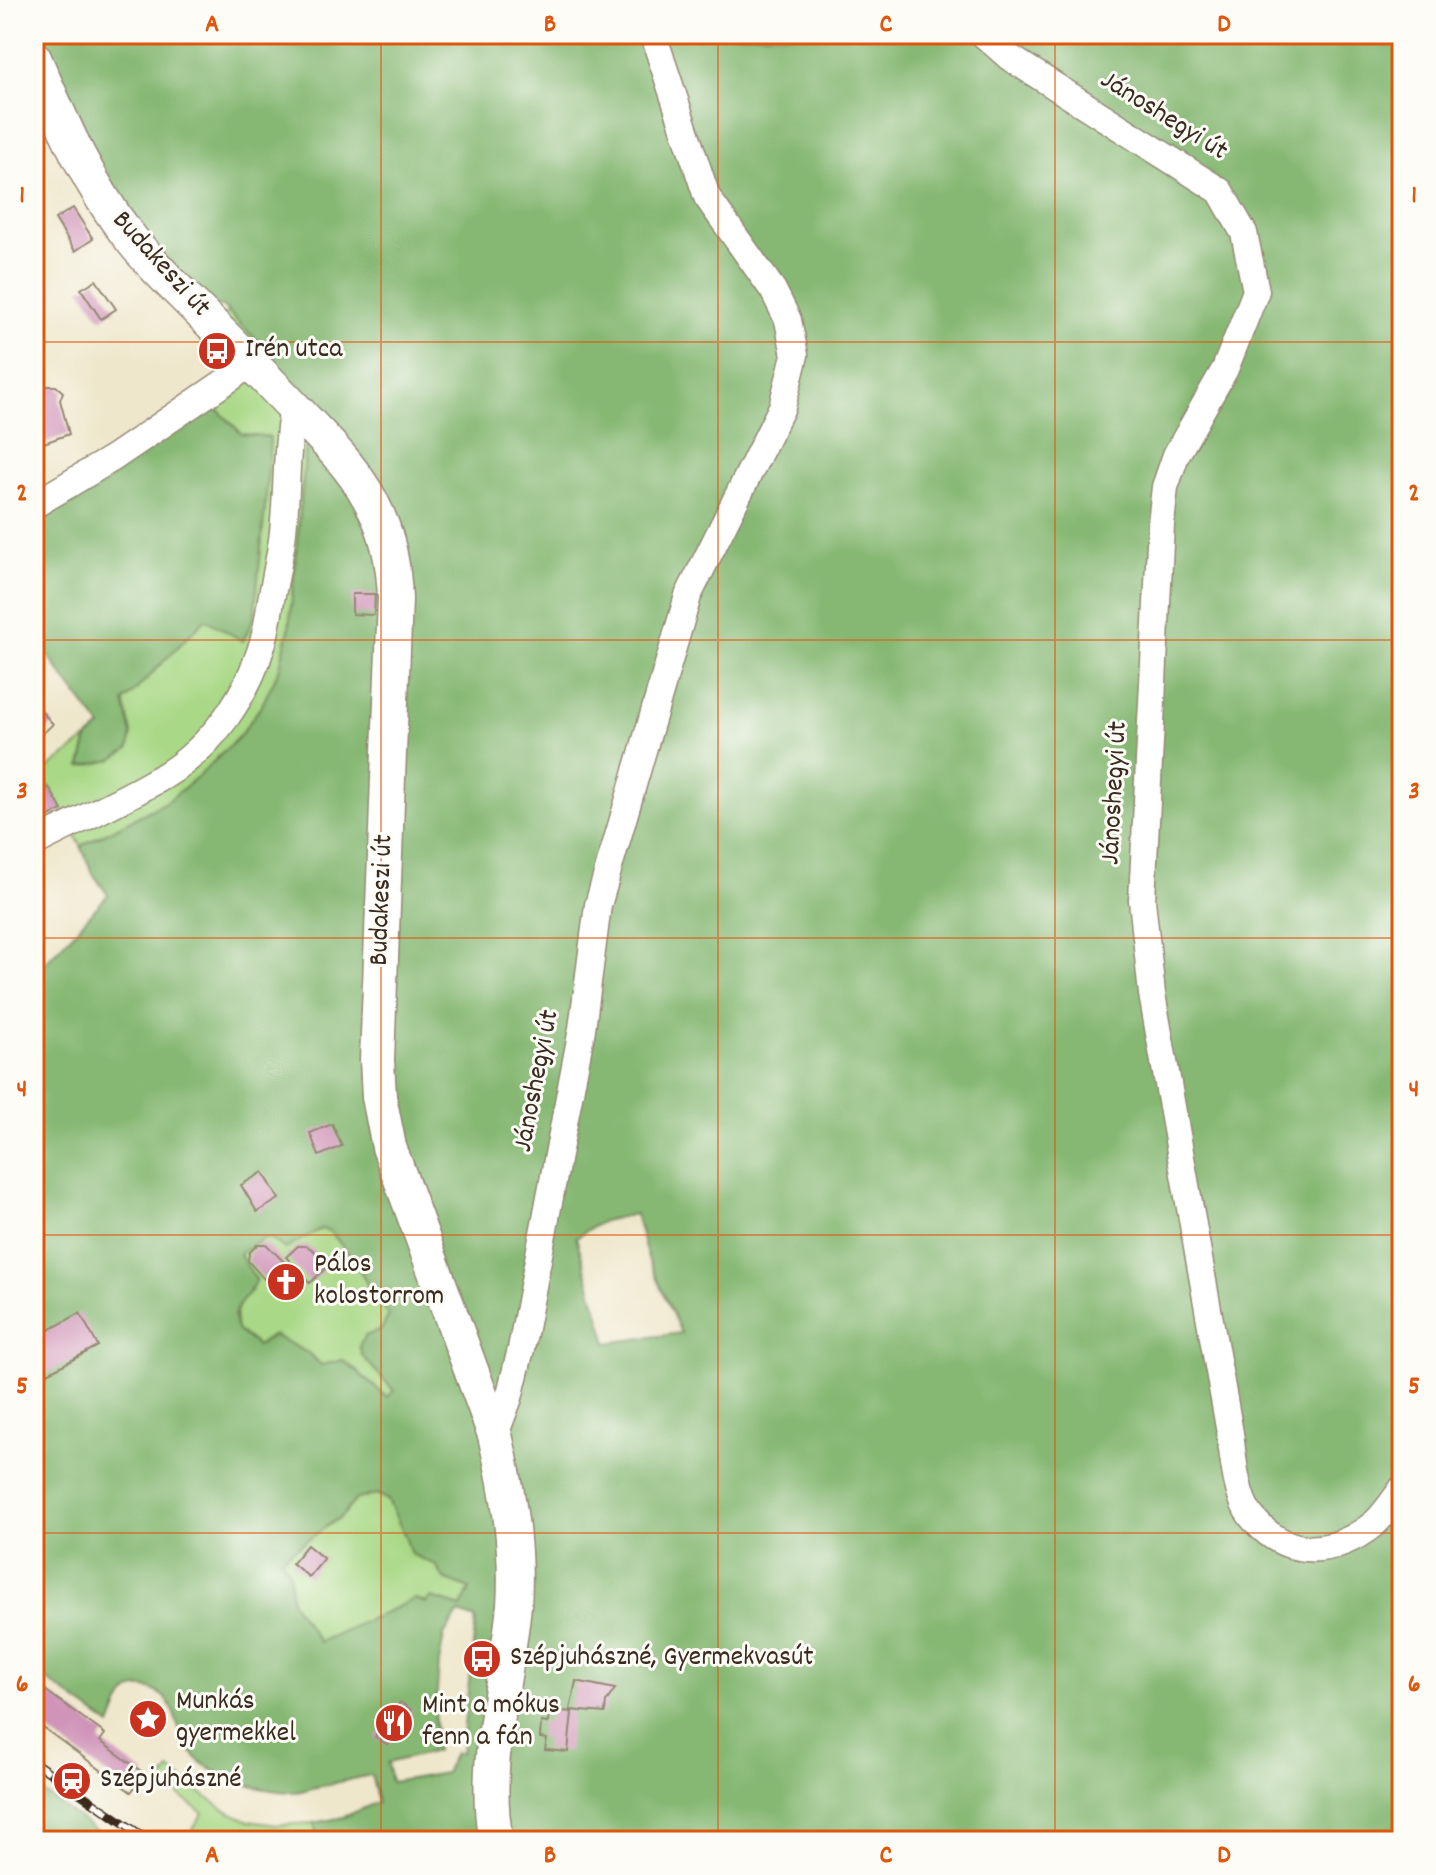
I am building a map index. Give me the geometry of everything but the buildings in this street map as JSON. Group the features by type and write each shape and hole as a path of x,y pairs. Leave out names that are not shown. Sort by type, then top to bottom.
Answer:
{"main road":[{"name":"Budakeszi út","path":"34,58 73,148 102,199 129,237 341,457 359,480 378,515 390,554 395,599 377,1060 379,1097 385,1133 397,1170 495,1399 495,1435 506,1483 515,1567 514,1605 494,1742 491,1799 496,1841"}],"street":[{"name":"Jánoshegyi út","path":"495,1399 521,1349 582,1029 598,905 688,596 782,407 795,355 788,320 773,290 707,197 653,34"},
{"name":"Jánoshegyi út","path":"983,34 1009,57 1220,191 1244,233 1256,291 1225,369 1176,455 1165,487 1142,900 1152,994 1236,1480 1249,1515 1277,1541 1304,1550 1319,1548 1352,1539 1378,1521 1402,1489"},
{"path":"34,505 113,458 232,377 272,384 288,434 282,540 264,640 241,693 208,740 165,775 34,843"}],"green space":[{"path":"42,34 1402,34 1402,1841 318,1841 314,1823 344,1817 378,1802 371,1775 295,1792 248,1785 218,1773 193,1755 171,1707 155,1691 137,1688 130,1691 121,1702 111,1726 43,1677 34,1678 34,975 108,895 92,872 81,846 168,801 201,774 239,737 262,705 279,670 289,630 310,403 278,369 269,352 223,307 208,306 149,243 83,141","holes":["635,1214 648,1259 681,1333 607,1343 576,1237 603,1221","320,1229 330,1231 357,1264 370,1290 389,1315 381,1330 365,1336 359,1346 362,1356 394,1391 387,1397 343,1360 321,1365 308,1353 273,1335 257,1346 237,1330 235,1312 256,1279 240,1255 263,1239 270,1238 285,1249","377,1494 388,1500 411,1554 436,1565 444,1579 470,1589 461,1607 431,1598 426,1603 415,1599 319,1642 292,1602 289,1572 281,1558 343,1515 356,1499","459,1613 476,1619 461,1753 454,1753 445,1773 391,1782 387,1763 436,1751 435,1719 444,1635"]},
{"path":"228,312 269,352 278,369 310,403 289,630 279,670 262,705 239,736 201,774 168,801 81,846 42,773 88,738 81,766 132,734 124,702 206,618 254,618 270,437 242,434 212,404 243,384 198,336"},
{"path":"212,404 242,434 270,437 254,618 243,641 205,619 124,702 132,734 129,749 112,760 81,767 88,738 101,727 34,637 34,519"},
{"path":"321,1229 330,1231 357,1264 370,1290 390,1315 381,1330 366,1336 382,1376 395,1391 387,1397 343,1360 321,1365 308,1353 258,1346 237,1330 238,1308 252,1290 240,1255 242,1252 263,1239 307,1236"},
{"path":"377,1494 388,1500 411,1554 436,1565 444,1579 470,1589 461,1607 431,1598 426,1603 415,1599 319,1642 291,1602 289,1572 281,1559 343,1515 356,1499"},
{"path":"170,1770 223,1809 249,1821 277,1825 314,1823 318,1841 198,1841 189,1835 203,1813 161,1782"},
{"path":"34,1786 110,1841 34,1841"}],"railway":[{"path":"34,1762 150,1841"}],"place":[{"name":"Irén utca","path":"217,351"},
{"name":"Pálos kolostorrom","path":"286,1282"},
{"name":"Szépjuhászné, Gyermekvasút","path":"482,1659"},
{"name":"Munkás gyermekkel","path":"148,1719"},
{"name":"Mint a mókus fenn a fán","path":"394,1723"},
{"name":"Szépjuhászné","path":"72,1781"}]}
